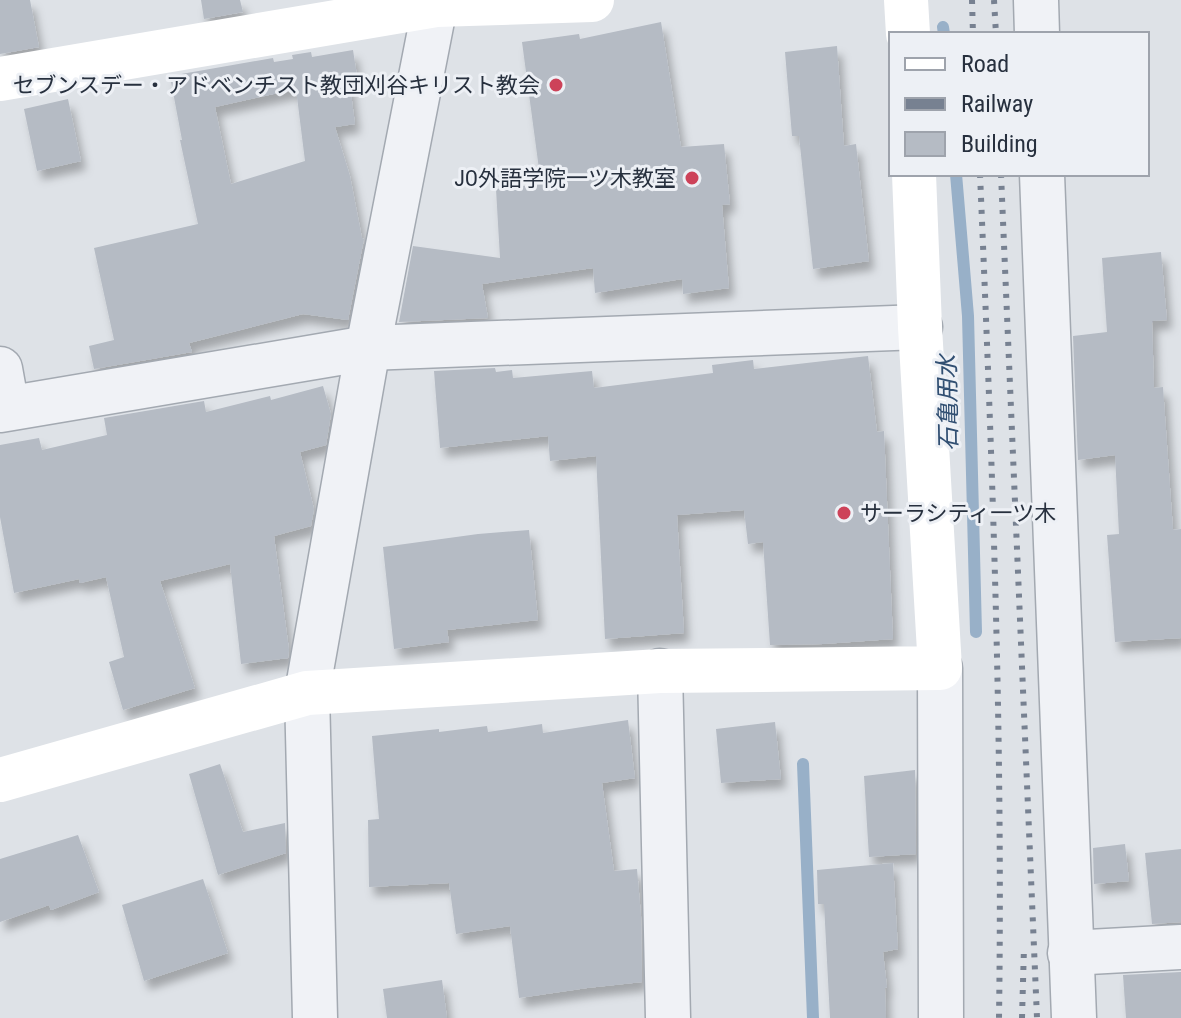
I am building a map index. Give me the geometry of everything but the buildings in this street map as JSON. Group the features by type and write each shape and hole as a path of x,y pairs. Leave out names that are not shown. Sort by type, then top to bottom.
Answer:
{"street":[{"path":"0,79 436,3 592,0"},
{"path":"906,0 908,32"},
{"path":"1036,0 1037,32"},
{"path":"315,1018 307,693 368,348 436,3"},
{"path":"914,176 940,668 941,1018"},
{"path":"1042,176 1074,1018"},
{"path":"2,395 368,348 920,327"},
{"path":"0,780 307,693 660,671 940,668"},
{"path":"660,671 668,1018"},
{"path":"1070,953 1181,947"}],"waterway":[{"name":"石亀用水","path":"943,27 944,32"},
{"name":"石亀用水","path":"956,176 968,316 976,632"},
{"name":"石亀用水","path":"803,764 813,1018"}],"railway":[{"path":"972,0 973,32"},
{"path":"994,0 996,32"},
{"path":"980,176 998,701 999,1018"},
{"path":"1001,176 1037,1018"},
{"path":"1022,1018 1024,947"}],"place":[{"name":"セブンスデー・アドベンチスト教団刈谷キリスト教会","path":"556,85"},
{"name":"JO外語学院一ツ木教室","path":"692,178"},
{"name":"サーラシティ一ツ木","path":"844,513"}]}
